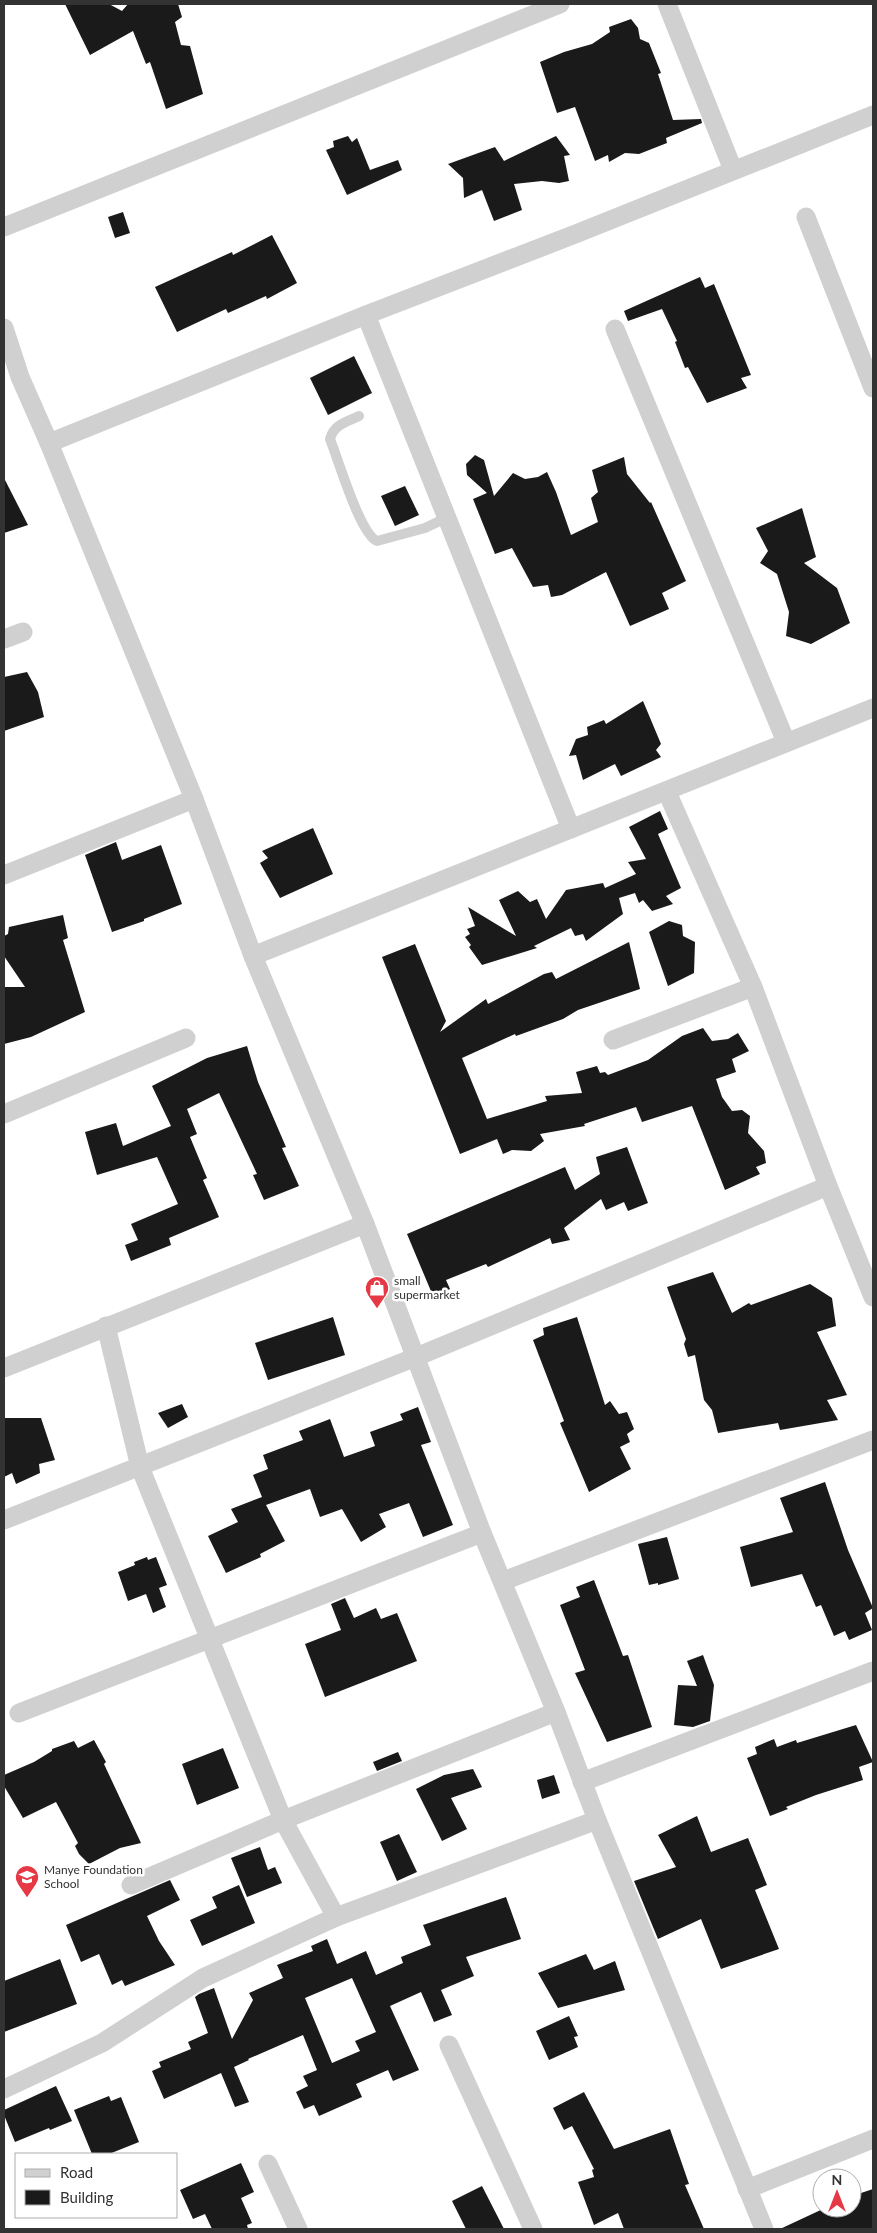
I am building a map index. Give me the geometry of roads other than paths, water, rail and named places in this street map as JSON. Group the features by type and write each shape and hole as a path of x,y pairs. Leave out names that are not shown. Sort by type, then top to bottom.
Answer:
{"street":[{"path":"4,227 560,4"},
{"path":"667,4 733,170"},
{"path":"49,443 366,315 578,233 873,115"},
{"path":"806,217 873,388"},
{"path":"366,315 570,829"},
{"path":"4,328 12,381 49,443 194,799 254,956 365,1224 482,1533 764,2229"},
{"path":"616,329 786,742"},
{"path":"4,639 22,632"},
{"path":"254,956 873,708"},
{"path":"667,792 753,987 828,1186 873,1297"},
{"path":"4,875 194,799"},
{"path":"613,1040 753,987"},
{"path":"4,1114 186,1038"},
{"path":"4,1520 416,1357 828,1186"},
{"path":"4,1368 365,1224"},
{"path":"106,1326 140,1467 283,1820 336,1917"},
{"path":"503,1581 873,1440"},
{"path":"19,1713 482,1533"},
{"path":"582,1782 873,1671"},
{"path":"131,1884 283,1820 556,1712"},
{"path":"4,2089 102,2043 203,1978 336,1917 597,1820"},
{"path":"449,2045 533,2229"},
{"path":"747,2189 873,2139"},
{"path":"268,2164 298,2229"}],"lane":[{"path":"359,416 339,425 332,432 330,439 362,524 372,539 377,541 425,528 446,518"}],"place":[{"name":"small supermarket","path":"377,1309"},
{"name":"Manye Foundation School","path":"27,1898"}]}
